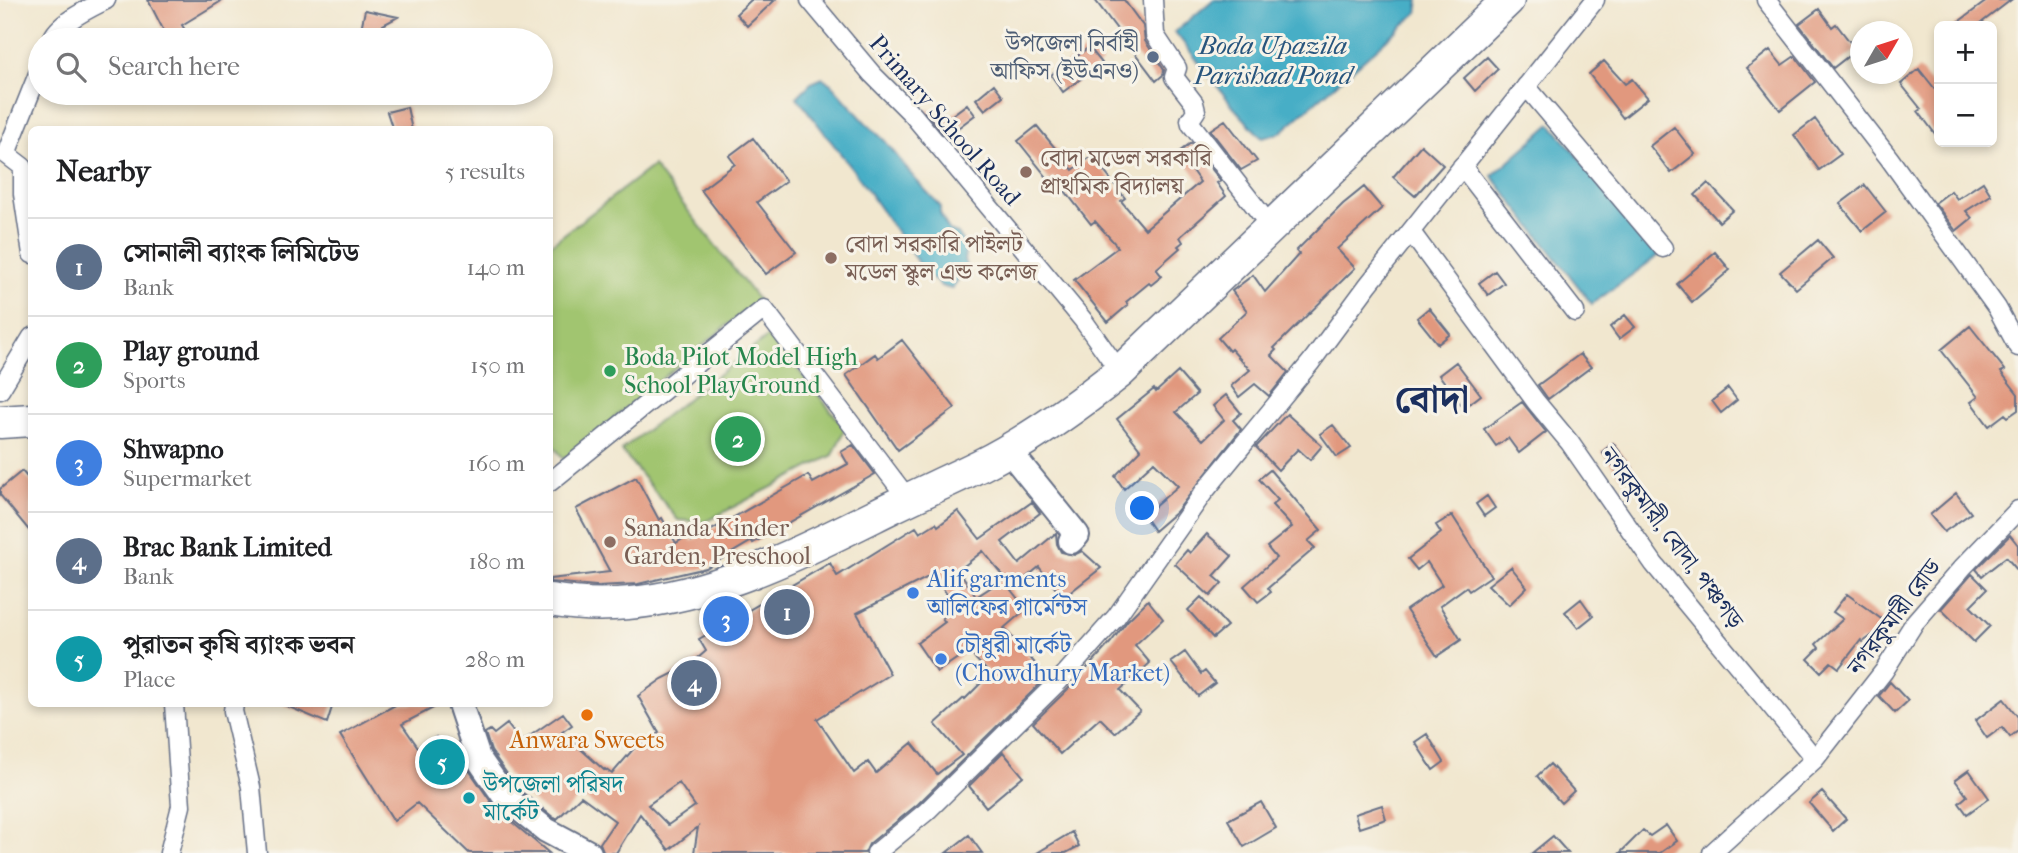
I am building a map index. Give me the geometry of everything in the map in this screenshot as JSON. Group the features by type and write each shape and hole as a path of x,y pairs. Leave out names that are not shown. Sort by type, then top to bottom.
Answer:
{"highway":[{"path":"553,600 604,604 658,599 699,590 794,555 981,465 1064,415 1120,372 1508,0"}],"street":[{"path":"62,28 82,12 106,0"},
{"name":"Primary School Road","path":"810,0 872,74 913,115 1083,320 1120,372"},
{"path":"1140,19 1146,0"},
{"path":"1153,0 1155,35 1177,68 1174,77 1194,103 1196,111 1190,120 1191,124 1271,227"},
{"path":"876,853 926,812 1059,681 1115,617 1204,492 1311,362 1368,285 1595,0"},
{"path":"1766,0 1889,158 1997,307 2018,346"},
{"path":"1526,86 1663,248"},
{"path":"28,99 6,154 23,167 23,194 28,227"},
{"path":"1462,166 1575,312"},
{"name":"নগরকুমারী, বোদা, পঞ্চগড়","path":"1411,232 1536,402 1570,443 1654,564 1815,759"},
{"path":"553,480 764,309 908,499"},
{"path":"0,390 28,344"},
{"path":"1010,452 1077,535 1070,541"},
{"name":"নগরকুমারী রোড","path":"1815,759 1884,671 1915,622 2018,510"},
{"path":"169,853 181,806 174,707"},
{"path":"234,707 251,787 257,853"},
{"path":"461,707 478,758 506,798 547,830 562,847 590,853"},
{"path":"1712,853 1815,759"}],"green space":[{"name":"Boda Pilot Model High School PlayGround","path":"653,166 758,300 564,459 553,446 553,243"},
{"path":"770,335 845,428 833,455 705,522 678,520 621,450"}],"water":[{"name":"Boda Upazila Parishad Pond","path":"1213,0 1419,0 1417,13 1280,133 1262,138 1236,110 1175,32"},
{"path":"823,78 885,141 940,206 940,213 949,231 958,234 966,247 964,260 967,268 952,289 941,286 923,270 857,175 797,97 811,83"},
{"path":"1551,124 1659,255 1592,304 1492,176"}],"building":[{"path":"148,0 223,0 182,25 184,28 162,28"},
{"path":"751,0 775,0 747,26 736,14"},
{"name":"উপজেলা নির্বাহী আফিস (ইউএনও)","path":"1095,0 1124,0 1143,26 1145,41 1164,70 1163,75 1156,81"},
{"path":"1988,0 2011,0 1984,21 1960,21"},
{"path":"1819,9 1832,27 1836,24 1850,42 1850,55 1833,68 1799,24"},
{"path":"365,10 398,17 383,25 384,28 361,28"},
{"path":"1089,47 1102,63 1063,92 1051,75"},
{"path":"1770,50 1782,65 1795,56 1815,82 1780,110 1747,68"},
{"path":"1487,57 1498,69 1475,91 1464,78"},
{"path":"1604,61 1625,84 1632,79 1648,98 1623,118 1589,74"},
{"path":"1919,69 1934,88 1934,132 1918,111 1921,109 1901,84 1913,84 1913,74"},
{"path":"994,84 1003,96 985,110 976,99"},
{"path":"967,104 975,115 946,137 925,112 929,109 940,124"},
{"path":"407,107 411,126 392,126 387,112"},
{"path":"1815,119 1841,154 1819,170 1794,135"},
{"path":"1225,120 1257,161 1241,170 1210,130"},
{"path":"1037,126 1073,170 1092,156 1125,198 1121,201 1145,229 1200,182 1179,152 1191,143 1221,181 1217,183 1226,196 1180,237 1183,242 1178,246 1180,248 1156,269 1162,276 1126,302 1128,305 1108,322 1074,280 1118,247 1095,221 1091,224 1054,177 1050,181 1018,141"},
{"path":"1674,127 1695,154 1671,173 1650,146"},
{"path":"753,138 786,181 757,202 796,252 766,274 701,190 735,164 729,156"},
{"path":"1421,145 1443,165 1415,196 1393,177"},
{"path":"1983,182 1991,195 1966,211 1972,218 1956,231 1935,203 1951,191 1957,199"},
{"path":"1708,183 1733,210 1719,222 1695,195"},
{"path":"1865,185 1886,212 1862,231 1840,204"},
{"path":"1364,187 1382,208 1337,249 1355,268 1274,348 1276,350 1271,355 1288,372 1269,396 1255,384 1239,397 1231,386 1250,370 1218,338 1247,311 1232,291 1253,275 1265,292 1299,254 1296,251"},
{"path":"1818,240 1833,258 1796,289 1780,272"},
{"path":"1715,252 1730,270 1692,302 1677,284"},
{"path":"1495,271 1504,283 1488,295 1479,283"},
{"path":"1429,308 1450,334 1438,344 1417,318"},
{"path":"1625,315 1635,327 1619,339 1610,327"},
{"path":"1970,326 2005,370 2001,372 2018,394 2018,410 2008,417 2005,414 1989,426 1971,402 1978,397 1941,350"},
{"path":"902,340 955,408 898,450 846,375 875,354 878,358"},
{"path":"1580,354 1591,367 1548,399 1538,385"},
{"path":"1456,362 1481,395 1464,408 1439,375"},
{"path":"1178,372 1197,394 1176,412 1203,440 1224,420 1213,406 1226,395 1241,413 1233,420 1241,429 1176,512 1154,531 1144,516 1178,486 1154,462 1124,489 1115,476 1141,450 1117,419 1154,389 1156,392"},
{"path":"1728,388 1737,400 1721,413 1712,401"},
{"path":"1522,402 1546,432 1519,453 1508,438 1496,446 1484,429"},
{"path":"1287,414 1322,446 1310,460 1298,449 1278,470 1256,447"},
{"path":"1333,425 1351,448 1337,457 1320,434"},
{"path":"1613,443 1633,468 1622,477 1602,452"},
{"path":"853,445 875,474 706,568 638,584 596,586 553,582 553,579 610,572 576,509 636,477 659,520 662,518 676,543 689,535 692,541 808,475 813,483 848,464 841,452"},
{"path":"1270,470 1321,530 1308,541 1315,548 1268,588 1271,592 1258,602 1244,586 1276,558 1267,547 1292,527 1272,505 1278,500 1259,479"},
{"path":"22,471 28,478 28,529 0,495 0,489"},
{"path":"1956,493 1971,513 1944,532 1930,515"},
{"path":"1487,496 1495,508 1484,516 1476,504"},
{"path":"1032,502 1040,513 1002,542 1019,564 1056,533 1061,552 1074,555 1082,551 1101,568 1063,598 1039,567 1011,590 1026,609 1004,628 1047,677 918,804 869,844 865,853 694,853 698,827 669,850 640,814 616,853 604,853 600,843 615,821 581,796 557,819 554,818 517,788 491,751 485,733 490,730 494,734 507,724 521,742 563,713 572,725 562,732 612,774 635,747 659,733 638,696 662,679 690,665 706,651 699,639 830,563 837,576 916,527 920,533 936,523 938,526 958,511 980,539","holes":["983,551 1005,578 976,597 959,570","934,574 956,609 942,618 945,622 917,643 937,672 968,651 990,674 935,724 962,755 937,774 912,743 876,773 868,762 854,773 817,719 890,674 857,613","679,783 695,806 668,825 648,805"]},
{"path":"1452,515 1491,576 1469,591 1466,587 1440,606 1461,640 1437,656 1406,610 1442,585 1427,562 1417,570 1408,559 1441,533 1436,525"},
{"path":"1207,534 1232,556 1214,576 1222,583 1210,596 1175,564 1187,550 1190,553"},
{"path":"2010,535 2018,545 2018,571 2006,557 1982,576 1976,569"},
{"path":"1511,567 1527,587 1509,605 1488,585"},
{"path":"1972,574 1987,589 1970,606 1990,626 1974,642 1941,609"},
{"path":"1847,594 1888,624 1863,642 1861,640 1839,668 1831,662 1821,672 1808,659 1819,648 1816,644 1843,619 1833,612"},
{"path":"1201,597 1227,626 1213,638 1188,610"},
{"path":"1581,599 1593,616 1578,628 1565,612"},
{"path":"1148,600 1163,619 1135,645 1150,663 1120,690 1140,711 1115,733 1100,718 1060,754 1033,723 1068,689"},
{"path":"1185,652 1201,674 1205,671 1215,683 1198,696 1171,662"},
{"path":"1890,682 1908,701 1895,713 1879,696"},
{"path":"2004,699 2018,717 2018,731 2010,737 2002,727 1987,738 1975,721"},
{"path":"289,707 332,707 327,723"},
{"path":"391,707 435,707 402,724 420,750 436,737 464,774 469,770 496,809 549,853 469,853 417,803 394,821 340,735"},
{"path":"1427,734 1444,762 1433,770 1415,742"},
{"path":"1003,752 1023,776 986,807 969,786"},
{"path":"1550,764 1574,791 1561,803 1537,776"},
{"path":"1969,770 1989,798 1967,814 1959,803 1967,796 1955,780"},
{"path":"1822,792 1846,819 1833,831 1809,803"},
{"path":"1261,802 1276,828 1244,847 1228,820"},
{"path":"1382,805 1386,819 1359,828 1355,814"},
{"path":"1666,825 1677,841 1660,853 1620,853 1643,830 1650,836"},
{"path":"1072,832 1079,846 1066,853 1037,853"},
{"path":"969,835 982,853 946,853"},
{"path":"1553,836 1568,853 1532,853"}],"place":[{"name":"উপজেলা নির্বাহী আফিস (ইউএনও)","path":"1153,57"},
{"name":"বোদা মডেল সরকারি প্রাথমিক বিদ্যালয়","path":"1026,172"},
{"name":"বোদা সরকারি পাইলট মডেল স্কুল এন্ড কলেজ","path":"831,258"},
{"name":"Boda Pilot Model High School PlayGround","path":"610,371"},
{"name":"Play ground","path":"738,439"},
{"name":"Sananda Kinder Garden, Preschool","path":"610,542"},
{"name":"Alif garments আলিফের গার্মেন্টস","path":"913,593"},
{"name":"সোনালী ব্যাংক লিমিটেড","path":"787,612"},
{"name":"Shwapno","path":"726,619"},
{"name":"চৌধুরী মার্কেট (Chowdhury Market)","path":"941,659"},
{"name":"Brac Bank Limited","path":"694,683"},
{"name":"Anwara Sweets","path":"587,715"},
{"name":"পুরাতন কৃষি ব্যাংক ভবন","path":"442,762"},
{"name":"উপজেলা পরিষদ মার্কেট","path":"469,798"}],"district":[{"name":"বোদা","path":"1432,399"}]}
